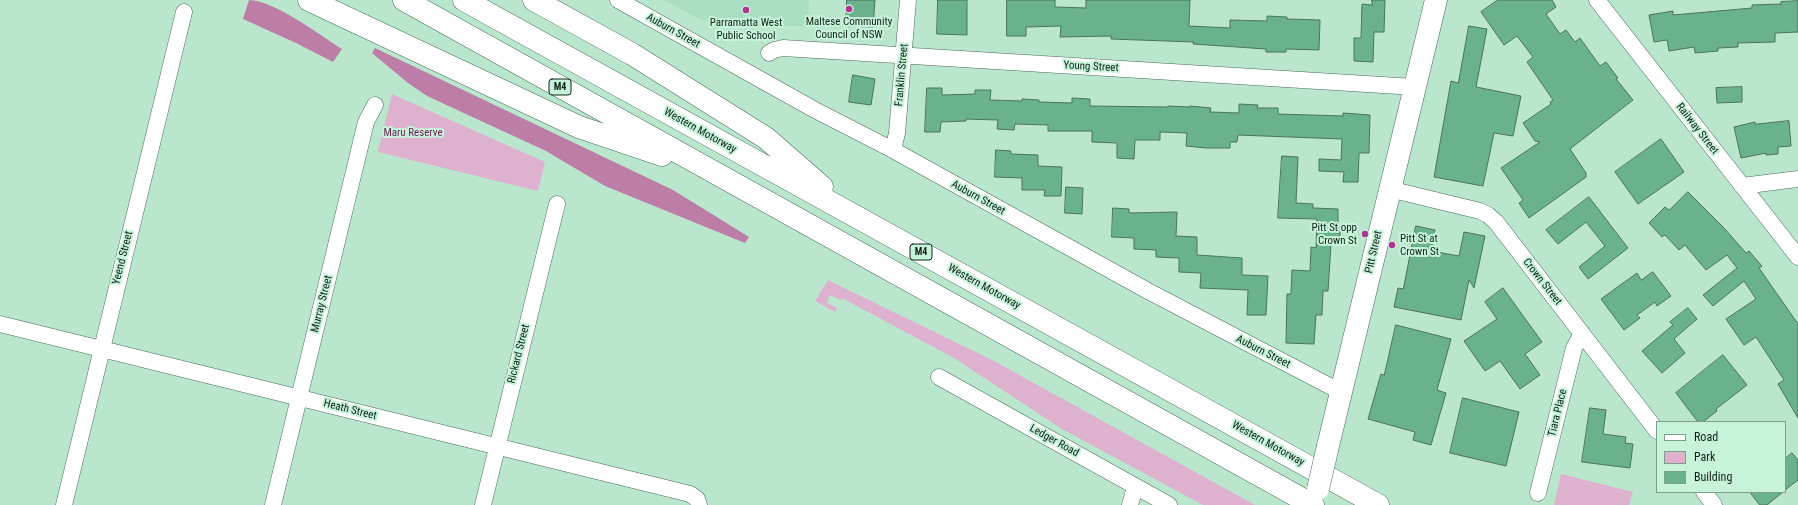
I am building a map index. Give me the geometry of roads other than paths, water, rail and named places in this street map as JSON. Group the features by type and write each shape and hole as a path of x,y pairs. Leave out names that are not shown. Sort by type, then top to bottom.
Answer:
{"main road":[{"name":"M4","path":"309,0 579,127 716,174"},
{"name":"M4","path":"404,0 1313,505"},
{"name":"Western Motorway","path":"464,0 1378,505"},
{"path":"534,0 632,54 766,138 851,214"},
{"name":"Pitt Street","path":"1313,505 1436,0"}],"street":[{"name":"Auburn Street","path":"618,0 815,110 893,150 1217,329 1341,392"},
{"name":"Franklin Street","path":"893,150 897,133 905,56 908,0"},
{"name":"Railway Street","path":"1597,0 1798,257"},
{"name":"Yeend Street","path":"64,505 184,12"},
{"name":"Young Street","path":"769,54 774,50 783,48 1415,87"},
{"name":"Murray Street","path":"273,505 366,122 375,105"},
{"path":"1742,186 1798,180"},
{"name":"Crown Street","path":"1389,189 1480,212 1488,215 1496,222 1656,430"},
{"name":"Rickard Street","path":"483,505 557,204"},
{"name":"Heath Street","path":"0,324 690,494 698,502"},
{"name":"Tiara Place","path":"1538,493 1574,348 1582,333"},
{"name":"Ledger Road","path":"939,377 1169,505"},
{"path":"1130,505 1135,487"},
{"path":"1705,493 1714,505"}],"place":[{"name":"Maltese Community Council of NSW","path":"849,9"},
{"name":"Parramatta West Public School","path":"746,10"},
{"name":"Pitt St opp Crown St","path":"1365,234"},
{"name":"Pitt St at Crown St","path":"1392,245"}],"park label":[{"name":"Maru Reserve","path":"413,133"}]}
